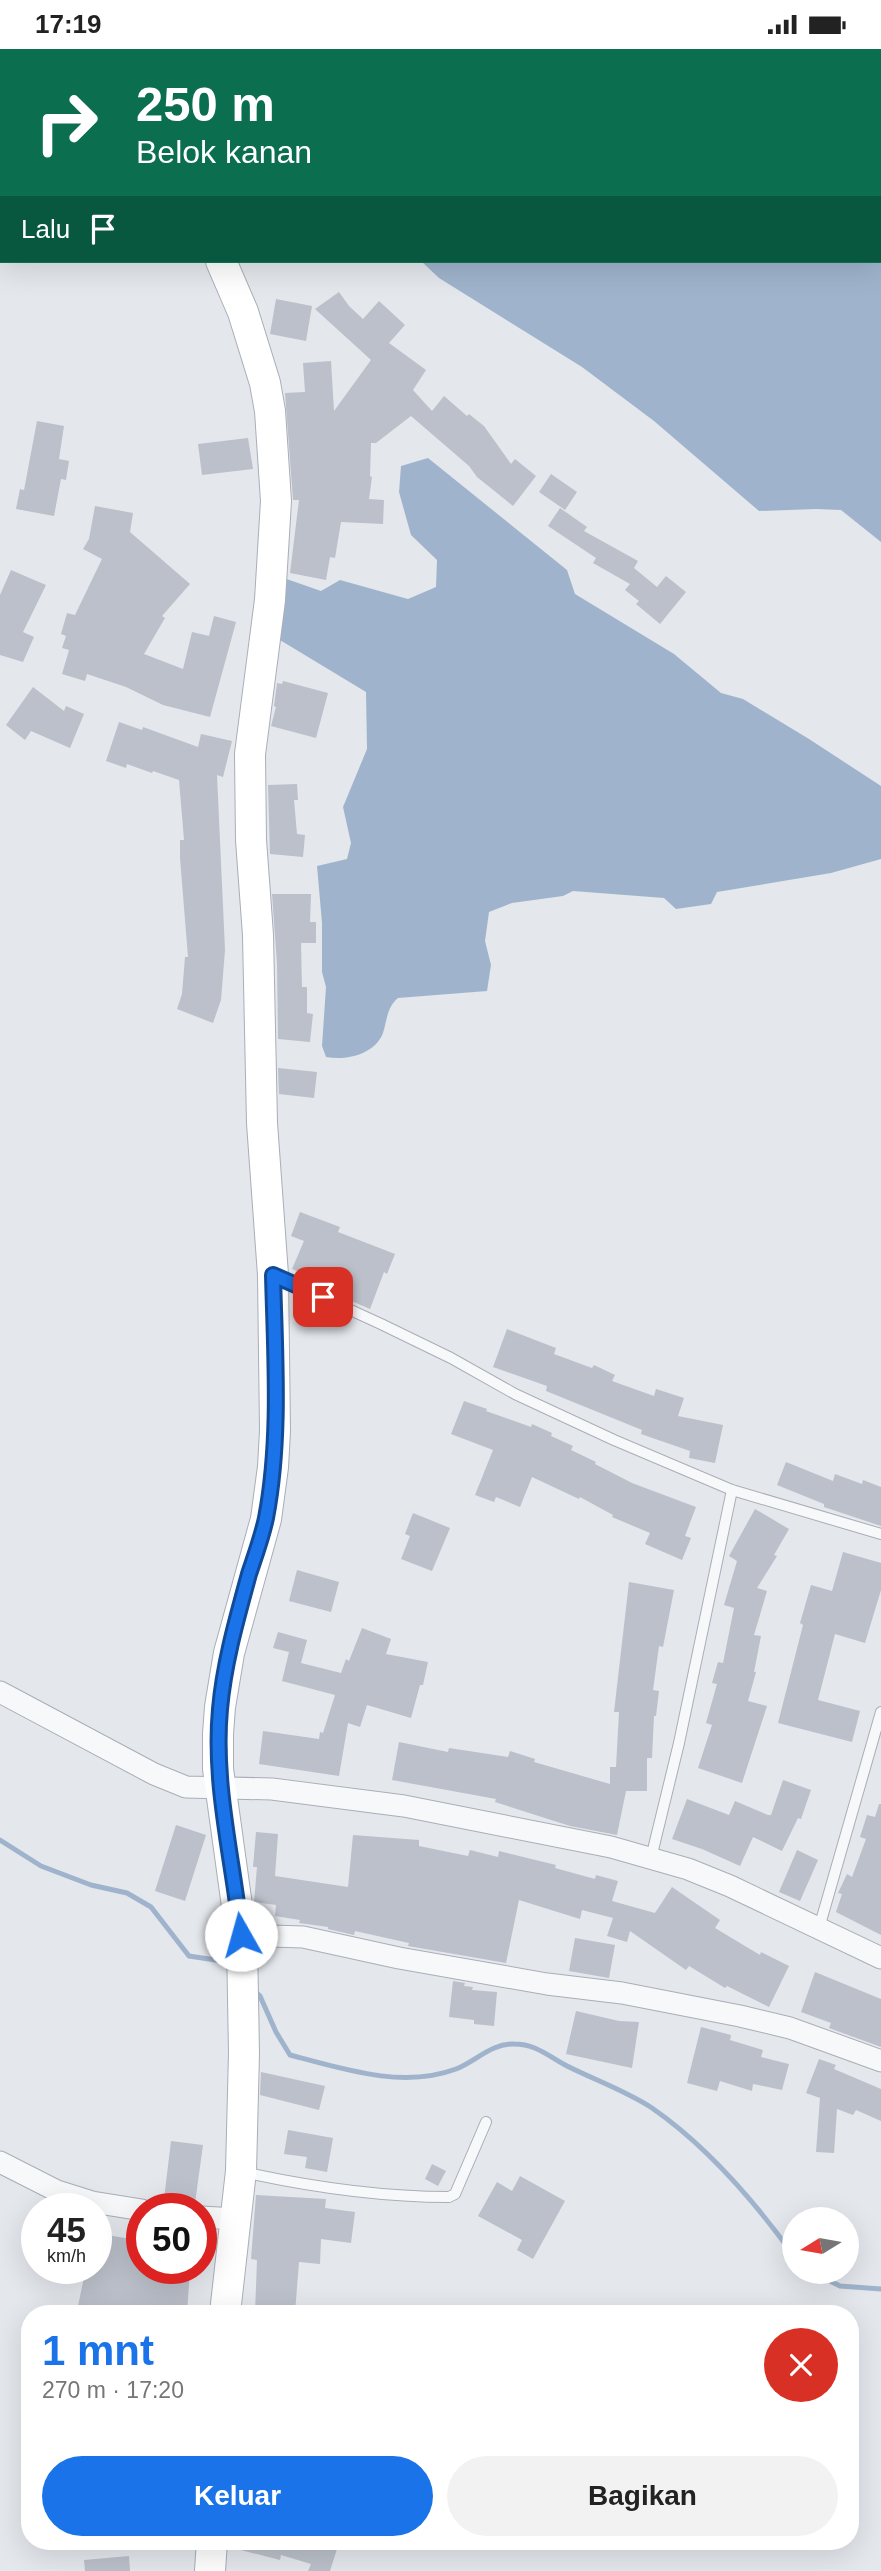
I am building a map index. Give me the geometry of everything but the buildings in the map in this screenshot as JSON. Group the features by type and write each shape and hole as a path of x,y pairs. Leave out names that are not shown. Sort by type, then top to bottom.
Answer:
{"main road":[{"path":"222,263 243,312 258,358 270,411 274,457 275,536 270,600 250,754 251,840 258,935 261,1098 273,1275 273,1468 266,1519 237,1620 223,1681 218,1734 220,1788 241,1938 244,2053 241,2171 226,2305"},
{"path":"210,2571 211,2550"}],"street":[{"path":"0,1692 173,1782 202,1789 285,1790 404,1806 611,1847 730,1886 881,1958"},
{"path":"241,1938 281,1935 303,1937 409,1960 548,1984 622,1993 790,2028 881,2061"},
{"path":"0,2162 57,2191 92,2202 126,2207"},
{"path":"217,2218 236,2219"}],"lane":[{"path":"273,1275 382,1324 568,1420 732,1490 881,1534"},
{"path":"651,1858 680,1743 732,1490"},
{"path":"818,1928 881,1712"},
{"path":"241,2171 299,2185 405,2196 449,2197 455,2194 486,2122"}],"water":[{"path":"423,263 881,263 881,542 841,510 759,511 654,421 582,367 439,278"},
{"path":"428,458 567,570 575,594 674,654 721,693 743,699 881,786 881,859 831,873 717,892 711,904 676,909 664,898 573,891 563,896 512,903 489,912 485,941 491,965 487,991 398,998 389,1010 383,1033 374,1046 351,1057 326,1057 322,1046 326,987 322,972 322,923 317,866 347,859 351,843 343,807 367,749 366,692 270,634 278,576 321,591 340,580 408,599 436,587 437,560 411,535 399,492 401,466"}],"waterway":[{"path":"0,1840 41,1866 91,1885 127,1893 151,1907 189,1956 222,1961 233,1971"},
{"path":"253,1989 260,1996 290,2055 352,2071 394,2077 436,2075 463,2066 491,2049 506,2044 529,2046 542,2051 642,2102 672,2123 729,2176 782,2240"},
{"path":"836,2284 881,2289"}],"route":[{"path":"241,1935 220,1788 218,1734 223,1681 266,1519 273,1468 273,1275 323,1297"}]}
